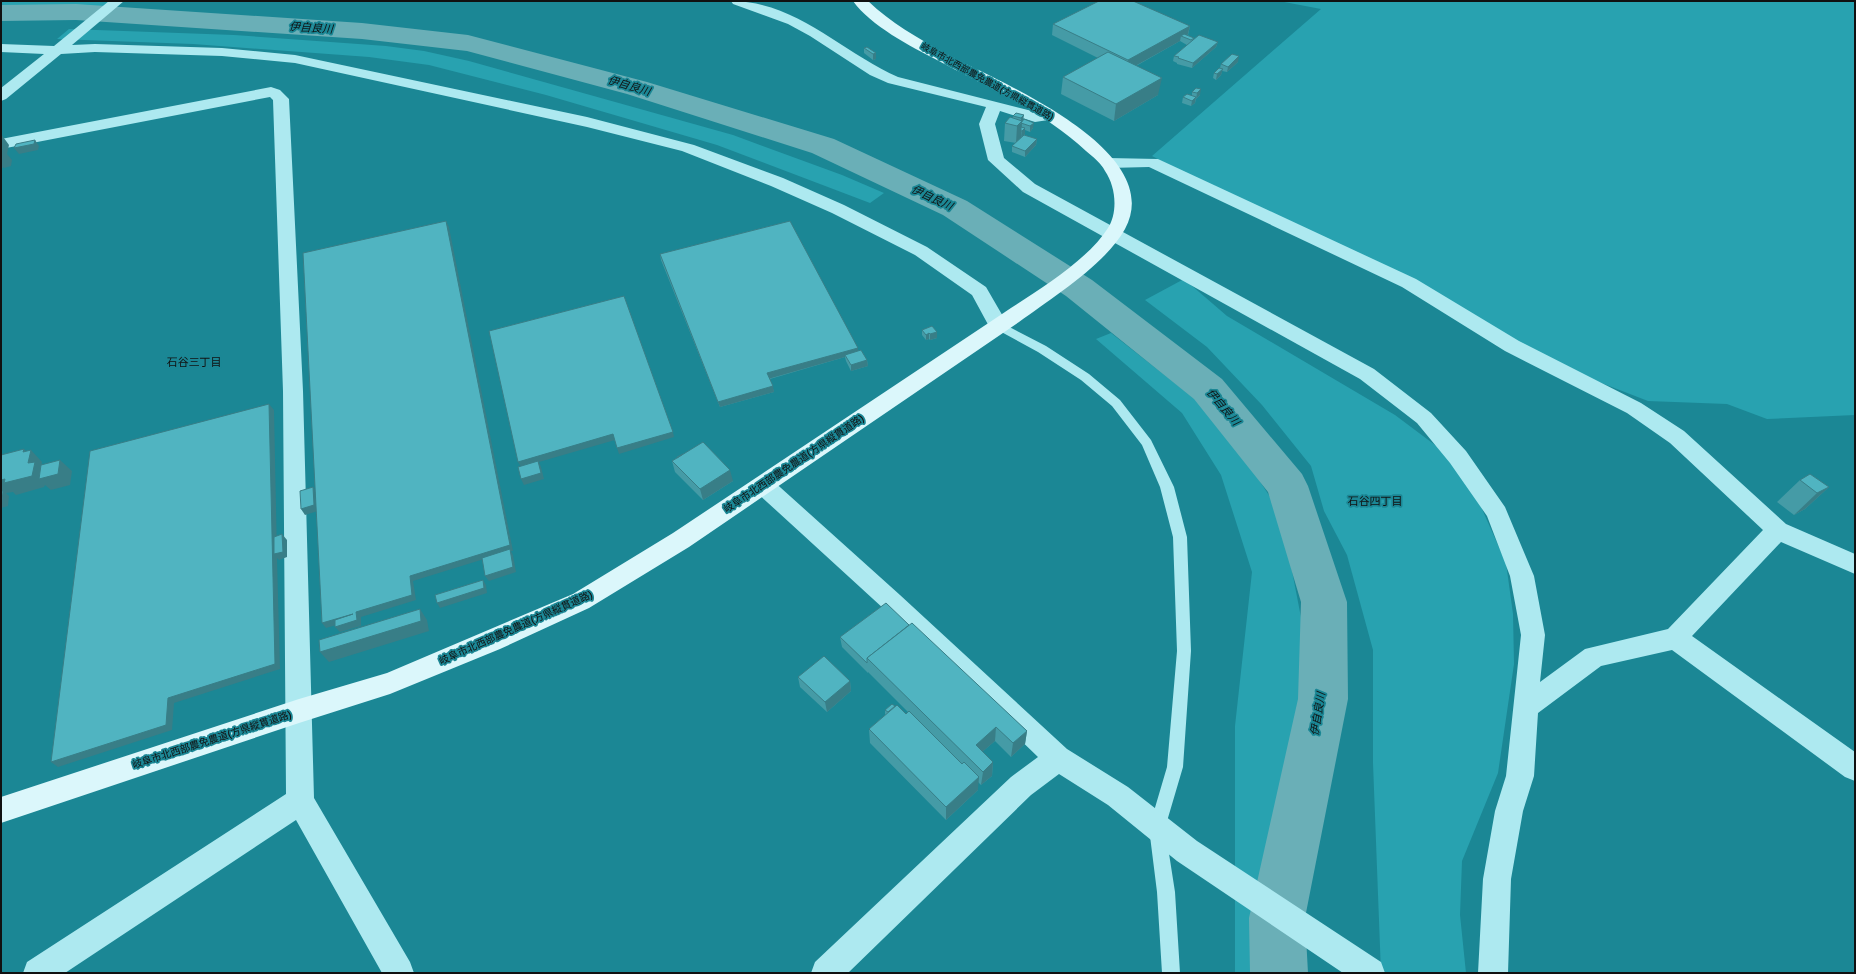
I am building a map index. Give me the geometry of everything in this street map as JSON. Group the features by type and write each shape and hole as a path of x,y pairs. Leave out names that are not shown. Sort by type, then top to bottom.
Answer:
{"street":[{"path":"1,96 117,1"},
{"path":"738,1 793,21 815,33 875,72 893,80 1035,116 1050,116"},
{"name":"岐阜市北西部農免農道(方県縦貫道路)","path":"1,810 299,710 390,683 491,641 581,601 681,540 1005,321 1057,285 1101,248 1112,234 1122,217 1123,194 1116,174 1108,163 1083,138 1050,116 919,45 880,20 860,1"},
{"path":"1,48 62,47 222,52 295,59 587,122 688,148 784,185 838,209 921,251 979,291 1005,321"},
{"path":"1,144 271,92 276,93 280,99 293,391 300,801 399,973"},
{"path":"995,105 987,124 996,160 1029,188 1367,374 1424,418 1458,457 1497,514 1522,576 1533,635 1525,707 1520,776 1508,811 1497,879 1493,973"},
{"path":"1108,163 1152,162 1409,283 1512,346 1634,408 1677,437 1778,530 1855,564"},
{"path":"763,485 892,602 1058,758 1118,796 1187,851 1370,973"},
{"path":"1525,707 1570,676 1594,657 1675,638 1778,530"},
{"path":"1675,638 1855,768"},
{"path":"826,973 1021,786 1058,758"},
{"path":"38,973 300,801"}],"lane":[{"path":"1005,321 1042,349 1085,377 1116,402 1147,443 1168,487 1180,537 1184,651 1175,767 1157,828 1166,892 1171,973"}],"shaded area":[{"path":"1,1 112,1 105,7 6,8 1,7"},
{"path":"1279,1 1855,1 1855,415 1767,419 1727,404 1648,401 1560,367 1152,156 1321,9"},
{"path":"69,29 234,35 386,46 424,51 469,61 733,135 842,175 884,193 870,203 717,145 546,95 429,65 369,57 193,44 57,39"},
{"path":"1184,279 1227,316 1395,415 1443,451 1478,500 1506,563 1513,614 1514,664 1498,773 1462,861 1460,915 1466,973 1381,973 1373,763 1373,650 1347,555 1324,511 1311,466 1262,405 1207,347 1145,300"},
{"path":"1111,333 1195,399 1246,460 1281,514 1310,664 1288,973 1235,973 1235,726 1252,572 1221,475 1182,413 1096,339"}],"building":[{"path":"1099,1 1133,1 1190,26 1128,60 1053,24"},
{"path":"1184,34 1194,38 1191,40 1181,36"},
{"path":"1199,35 1218,42 1193,63 1174,56"},
{"path":"867,47 876,53 873,54 864,48"},
{"path":"1108,52 1162,78 1116,104 1063,77"},
{"path":"1232,54 1239,56 1228,67 1221,64"},
{"path":"1219,68 1223,69 1217,74 1214,73"},
{"path":"1196,88 1201,89 1197,93 1192,92"},
{"path":"1187,94 1196,97 1192,101 1183,97"},
{"path":"1016,113 1024,115 1021,118 1013,116"},
{"path":"1010,117 1022,121 1017,126 1005,123"},
{"path":"1024,119 1034,123 1030,126 1021,123"},
{"path":"1024,135 1037,139 1025,151 1012,146"},
{"path":"35,140 34,144 14,148 16,144"},
{"path":"446,221 510,545 410,576 412,595 356,612 357,620 335,627 335,620 353,614 322,623 303,253"},
{"path":"790,221 858,348 767,373 773,386 718,402 660,254"},
{"path":"624,296 673,432 617,448 613,434 518,462 489,331"},
{"path":"932,326 937,332 926,335 922,330"},
{"path":"861,350 867,360 851,365 845,355"},
{"path":"269,404 275,664 168,698 166,725 51,762 90,451"},
{"path":"703,442 730,470 700,489 672,461"},
{"path":"24,449 23,452 31,450 28,463 35,462 32,476 4,483 5,479 1,480 1,455"},
{"path":"60,460 58,474 39,479 41,465"},
{"path":"538,461 541,473 521,479 518,467"},
{"path":"1810,474 1829,487 1817,493 1800,480"},
{"path":"313,487 314,505 301,509 300,491"},
{"path":"1,491 3,491 2,501 1,501"},
{"path":"282,534 283,552 274,554 274,537"},
{"path":"510,549 513,567 485,576 482,558"},
{"path":"483,580 484,588 437,603 435,595"},
{"path":"886,603 909,625 867,658 867,663 840,637"},
{"path":"420,609 421,621 320,652 319,640"},
{"path":"912,623 1027,731 1013,743 996,727 976,745 993,762 983,772 867,658"},
{"path":"824,656 850,681 825,702 798,677"},
{"path":"892,704 895,706 888,712 885,710"},
{"path":"897,705 906,714 909,711 962,764 964,762 979,777 946,807 869,729"}],"waterway":[{"name":"伊自良川","path":"1,13 76,12 362,31 468,43 637,88 823,146 955,208 1079,288 1208,389 1287,486 1324,602 1323,699 1277,918 1279,973"}],"district":[{"name":"石谷三丁目","path":"194,362"},
{"name":"石谷四丁目","path":"1375,501"}]}
